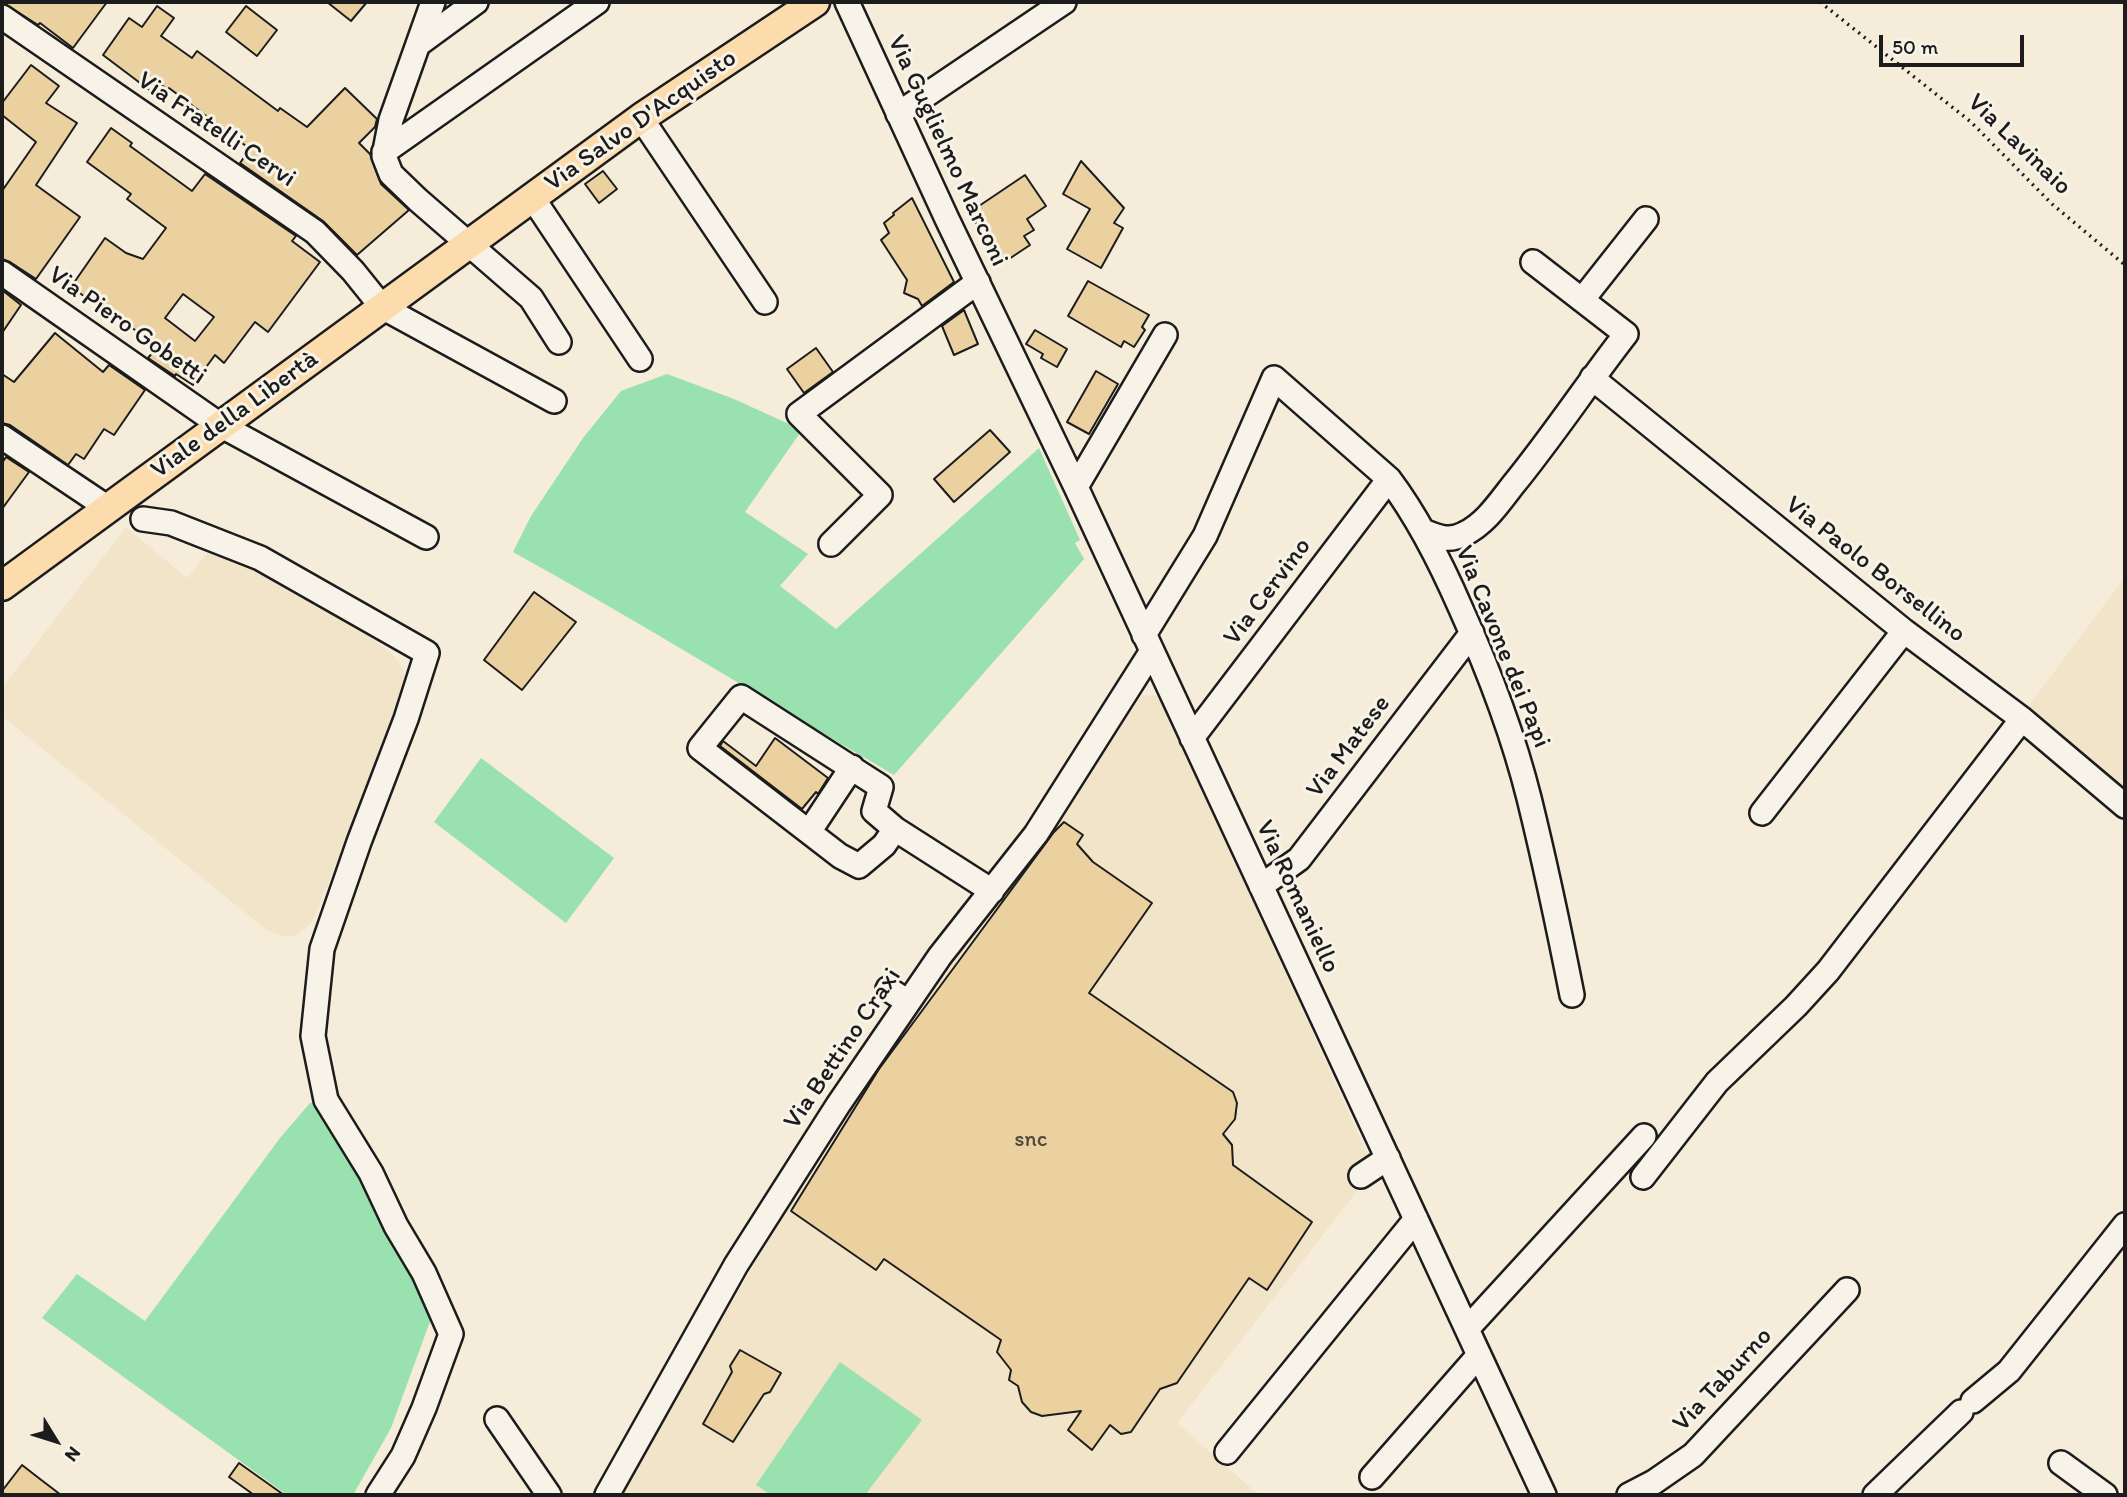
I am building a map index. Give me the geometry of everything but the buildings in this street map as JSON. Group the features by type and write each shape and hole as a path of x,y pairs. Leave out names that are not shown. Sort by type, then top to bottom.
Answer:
{"main road":[{"name":"Via Salvo D'Acquisto","path":"469,244 641,118 815,2"},
{"name":"Viale della Libertà","path":"2,586 469,244"}],"street":[{"path":"433,2 391,120 384,152 391,174 531,298 559,342"},
{"path":"420,43 476,2"},
{"path":"384,152 597,2"},
{"name":"Via Guglielmo Marconi","path":"847,2 998,324"},
{"path":"898,114 1064,2"},
{"name":"Via Fratelli Cervi","path":"2,17 315,232 353,271 382,307"},
{"path":"641,118 765,302"},
{"path":"532,197 640,359"},
{"path":"1582,300 1646,219"},
{"path":"1423,531 1444,540 1464,535 1489,516 1626,334 1533,262"},
{"name":"Via Piero Gobetti","path":"2,273 220,425 426,537"},
{"path":"831,544 880,495 799,414 978,282"},
{"path":"382,307 554,401"},
{"name":"Via Romaniello","path":"998,324 1076,486 1544,1495"},
{"path":"1076,486 1165,335"},
{"name":"Via Cavone dei Papi","path":"1274,378 1389,479 1442,566 1472,633 1513,741 1529,797 1572,995"},
{"name":"Via Bettino Craxi","path":"607,1495 739,1254 940,956 1036,834 1148,643 1205,536 1274,378"},
{"name":"Via Paolo Borsellino","path":"1592,378 1903,631 2022,719 2125,806"},
{"path":"2,437 143,519 162,536 201,536 260,558 427,653 406,719 322,949 313,1036 326,1100 371,1174 396,1226 424,1273 451,1334 408,1444 377,1495"},
{"name":"Via Cervino","path":"1192,738 1389,479"},
{"path":"1762,813 1903,631"},
{"name":"Via Matese","path":"1261,886 1299,859 1472,633"},
{"path":"895,829 884,845 859,866 840,856 700,748 741,696 881,787 874,811 895,829 992,891"},
{"path":"1643,1177 1717,1082 1796,1006 1828,971 2022,719"},
{"path":"809,832 852,767"},
{"path":"888,989 908,1002"},
{"path":"1467,1329 1644,1136"},
{"path":"1361,1176 1388,1158"},
{"path":"1227,1452 1416,1219"},
{"path":"1877,1494 1967,1407 2009,1371 2125,1225"},
{"name":"Via Taburno","path":"1629,1495 1654,1482 1693,1455 1847,1290"},
{"path":"1372,1477 1479,1355"},
{"path":"497,1419 549,1495"},
{"path":"2061,1463 2105,1495"}],"path":[{"name":"Via Lavinaio","path":"1820,2 1971,122 2052,204 2125,265"}],"shaded area":[{"path":"126,527 187,578 210,550 284,584 346,618 391,653 404,673 404,695 316,914 310,924 296,935 287,937 268,931 2,716 2,688"},
{"path":"2125,577 2125,793 2024,712"},
{"path":"1142,695 1161,696 1374,1169 1177,1423 1259,1495 619,1495 844,1111 1011,878 1061,817"}],"green space":[{"path":"667,374 734,399 802,430 745,512 808,554 780,586 836,629 1039,448 1080,540 1075,543 1084,559 894,775 513,552 531,516 583,438 621,391"},
{"path":"481,758 614,858 566,923 434,822"},
{"path":"310,1103 317,1103 416,1276 432,1316 391,1428 353,1495 287,1495 42,1318 77,1274 145,1321 280,1138"},
{"path":"840,1362 922,1420 865,1495 771,1495 756,1485"}]}
